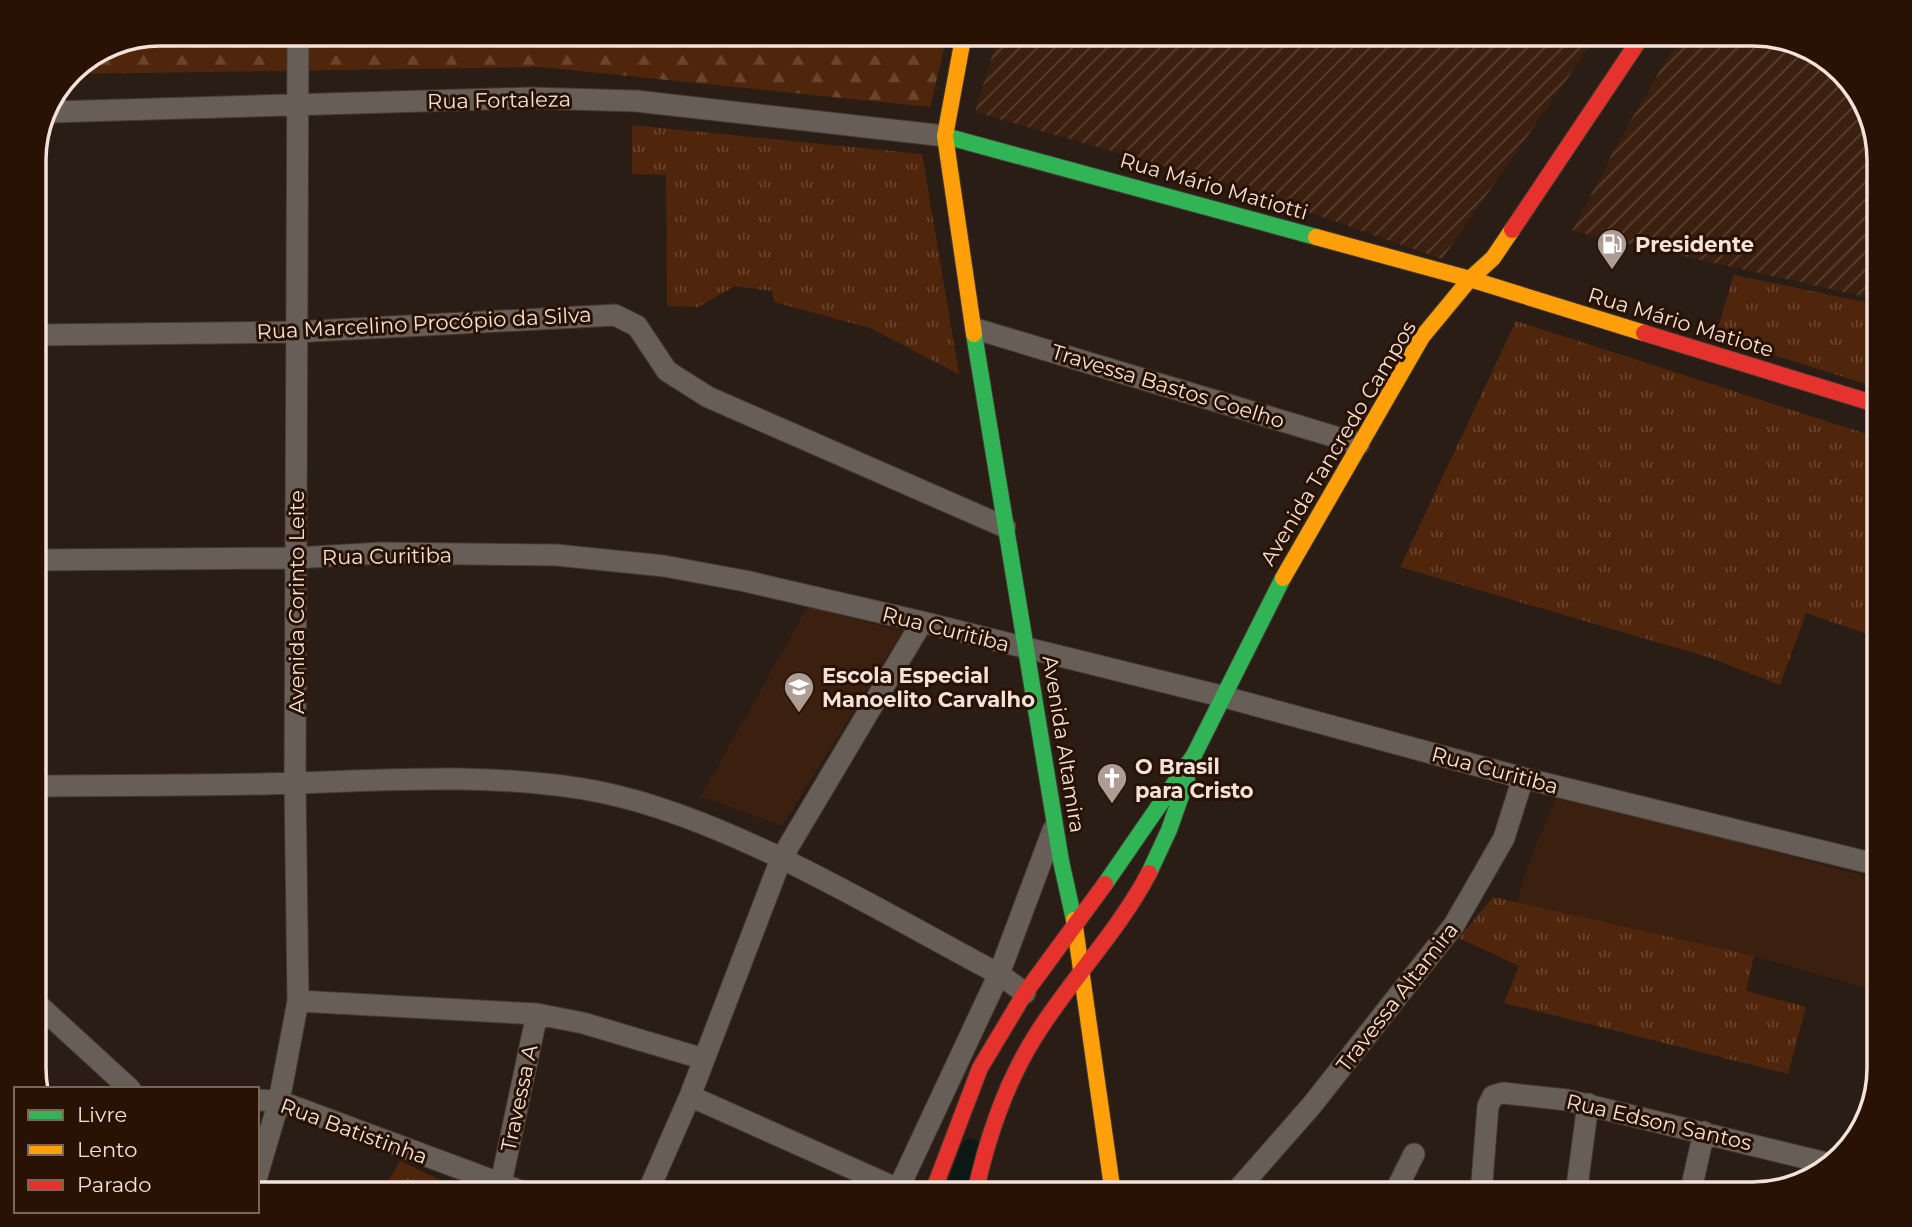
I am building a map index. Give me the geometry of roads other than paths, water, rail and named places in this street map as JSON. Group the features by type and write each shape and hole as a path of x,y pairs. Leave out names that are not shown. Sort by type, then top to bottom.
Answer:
{"main road":[{"name":"Avenida Altamira","path":"961,46 950,94 946,136 950,186 976,329 1005,527 1029,651 1075,927 1111,1182"},
{"name":"Avenida Tancredo Campos","path":"978,1182 990,1136 1023,1056 1054,1007 1128,908 1161,850 1176,817 1194,755 1221,696 1276,590 1359,444 1422,337 1470,279 1493,258 1635,46"},
{"name":"Rua Mário Matiotti","path":"946,136 1470,279"},
{"name":"Rua Mário Matiote","path":"1470,279 1867,401"},
{"name":"Avenida Tancredo Campos","path":"937,1182 980,1068 1025,993 1075,927 1194,755"}],"street":[{"name":"Avenida Corinto Leite","path":"259,1169 279,1101 298,1001 295,332 298,46"},
{"name":"Rua Fortaleza","path":"56,112 298,102 531,98 636,101 946,136"},
{"name":"Rua Marcelino Procópio da Silva","path":"46,335 295,332 615,315 637,326 667,370 708,397 1005,527"},
{"name":"Travessa Bastos Coelho","path":"976,329 1359,444"},
{"name":"Rua Curitiba","path":"46,560 296,558 381,553 556,555 601,559 745,581 1221,696 1523,778 1867,862"},
{"path":"652,1182 691,1096 781,859 922,622"},
{"name":"Travessa Altamira","path":"1245,1182 1312,1105 1454,925 1504,838 1523,778"},
{"path":"46,786 457,780 537,784 600,792 677,815 781,859 999,974 1025,993"},
{"path":"901,1182 999,974 1056,822"},
{"path":"298,1001 537,1014 583,1023 704,1059"},
{"path":"46,1012 128,1087"},
{"name":"Travessa A","path":"501,1182 537,1014"},
{"name":"Rua Edson Santos","path":"1482,1182 1489,1102 1496,1095 1515,1093 1588,1104 1818,1161"},
{"path":"691,1096 877,1182"},
{"name":"Rua Batistinha","path":"259,1100 279,1101 498,1182"},
{"path":"1578,1182 1588,1104"},
{"path":"1693,1182 1704,1132"},
{"path":"1400,1182 1414,1154"}],"waterway":[{"path":"959,1182 971,1149"}],"place":[{"name":"Presidente","path":"1612,271"},
{"name":"Escola Especial Manoelito Carvalho","path":"799,714"},
{"name":"O Brasil para Cristo","path":"1112,805"}]}
